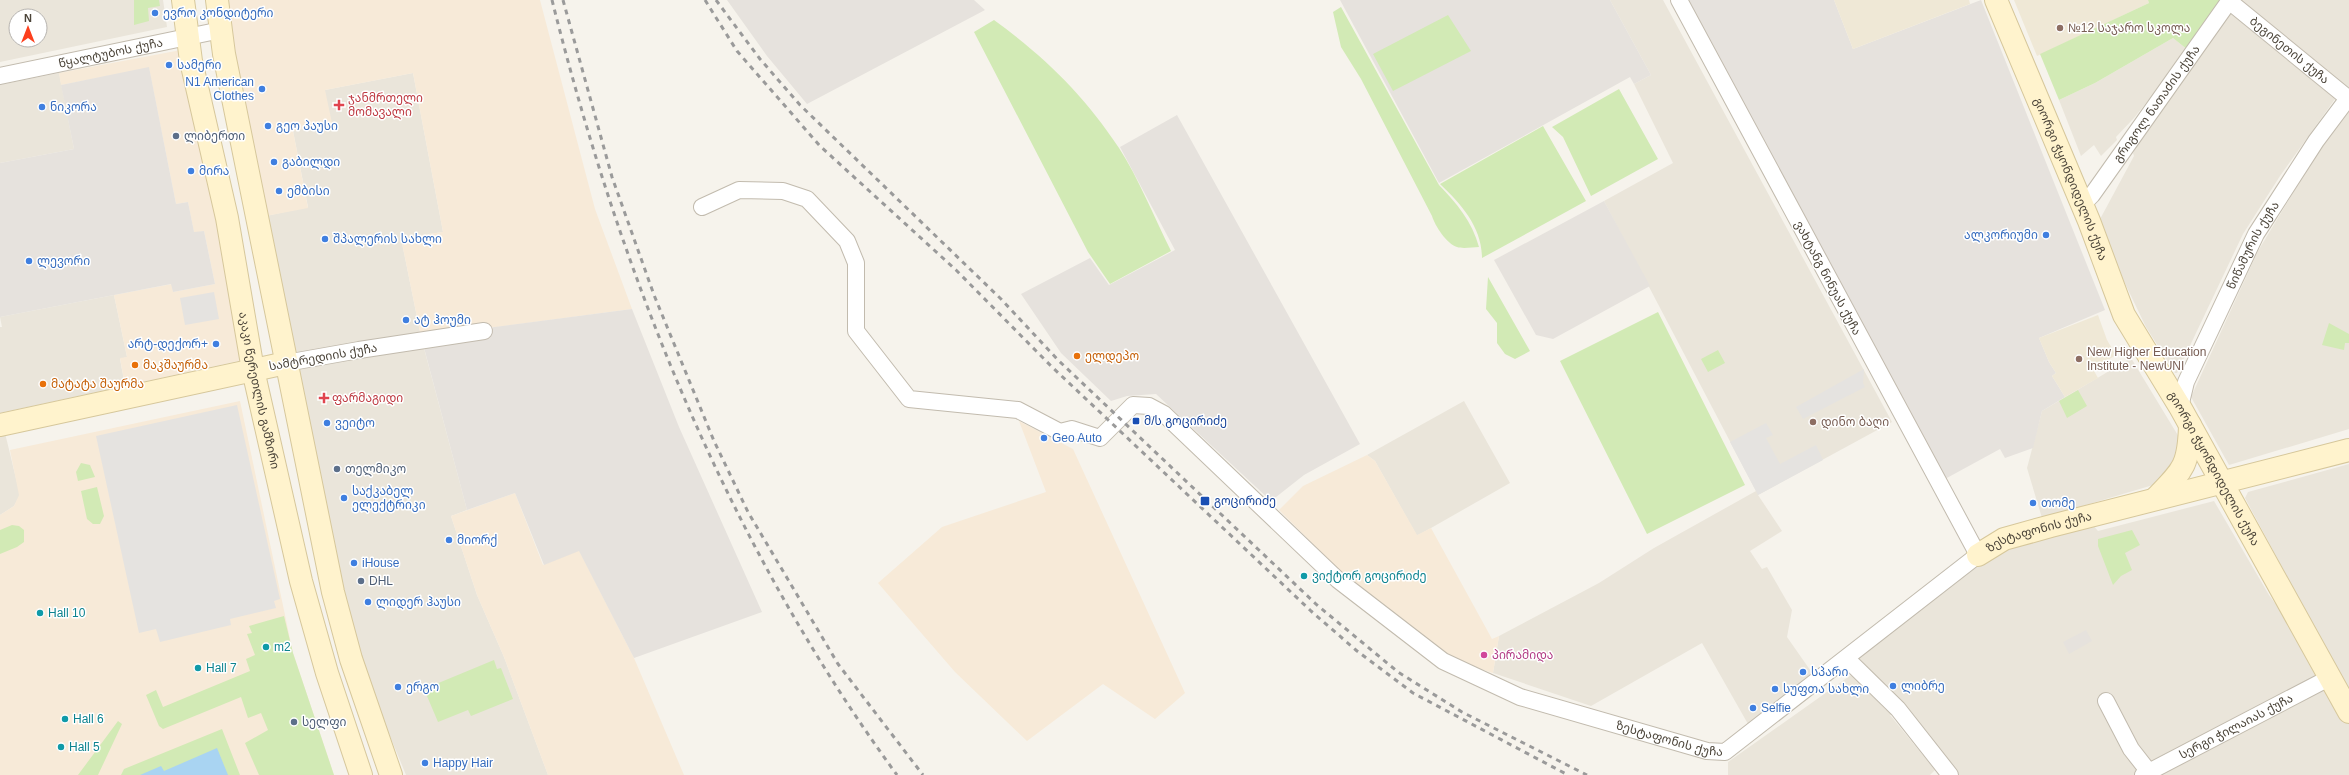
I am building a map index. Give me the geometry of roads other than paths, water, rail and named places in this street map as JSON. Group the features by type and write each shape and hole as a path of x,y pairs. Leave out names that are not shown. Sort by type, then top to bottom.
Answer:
{"main road":[{"name":"აკაკი წერეთლის გამზირი","path":"183,0 188,37 212,158 233,248 253,370 304,594 326,673 362,775"},
{"path":"217,0 224,54 333,592 355,673 391,775"},
{"name":"გიორგი ჭყონდიდელის ქუჩა","path":"1996,0 2082,205 2124,315 2185,416 2329,678 2347,703"},
{"name":"სამტრედიის ქუჩა","path":"0,425 286,363"},
{"path":"2155,499 2185,465 2189,452 2185,416"},
{"name":"ზესტაფონის ქუჩა","path":"1978,555 2004,539 2349,450"}],"street":[{"name":"ვახტანგ ნინუას ქუჩა","path":"1679,0 1978,555"},
{"name":"გრიგოლ ნათაძის ქუჩა","path":"2082,205 2092,195 2229,0"},
{"name":"ბეგინეთის ქუჩა","path":"2229,0 2349,98"},
{"name":"წყალტუბოს ქუჩა","path":"0,76 221,30"},
{"name":"წიწამურის ქუჩა","path":"2185,416 2186,382 2256,234 2316,141 2349,98"},
{"name":"ზესტაფონის ქუჩა","path":"702,207 739,190 783,191 807,199 847,241 856,263 856,331 909,399 1018,410 1060,432 1072,429 1100,438 1133,405 1149,406 1164,414 1338,580 1443,661 1520,697 1707,751 1725,752 1847,659 1978,555"},
{"name":"სამტრედიის ქუჩა","path":"286,363 484,331"},
{"path":"1847,659 1898,708 1950,775"},
{"name":"სერგი ჭილაიას ქუჩა","path":"2146,774 2329,678"},
{"path":"2106,701 2146,774"}],"water":[{"path":"217,748 228,775 140,775 161,766 164,771"}],"railway":[{"path":"552,0 580,103 611,205 647,306 687,404 732,501 782,595 836,687 897,775"},
{"path":"563,0 612,177 654,295 714,441 748,512 838,664 923,775"},
{"path":"705,0 737,51 820,146 956,270 1051,366 1311,611 1357,651 1413,693 1568,775"},
{"path":"716,0 760,59 800,105 1001,299 1058,360 1317,605 1398,672 1462,712 1587,775"}],"place":[{"name":"ევრო კონდიტერი","path":"155,13"},
{"name":"№12 საჯარო სკოლა","path":"2060,28"},
{"name":"სამერი","path":"169,65"},
{"name":"N1 American Clothes","path":"262,89"},
{"name":"ჯანმრთელი მომავალი","path":"339,105"},
{"name":"ნიკორა","path":"42,107"},
{"name":"გეო პაუსი","path":"268,126"},
{"name":"ლიბერთი","path":"176,136"},
{"name":"გაბილდი","path":"274,162"},
{"name":"მირა","path":"191,171"},
{"name":"ემბისი","path":"279,191"},
{"name":"ალკორიუმი","path":"2046,235"},
{"name":"შპალერის სახლი","path":"325,239"},
{"name":"ლევორი","path":"29,261"},
{"name":"ატ ჰოუმი","path":"406,320"},
{"name":"არტ-დექორ+","path":"216,344"},
{"name":"ელდეპო","path":"1077,356"},
{"name":"New Higher Education Institute - NewUNI","path":"2079,359"},
{"name":"მაკშაურმა","path":"135,365"},
{"name":"მატატა შაურმა","path":"43,384"},
{"name":"ფარმაგიდი","path":"324,398"},
{"name":"მ/ს გოცირიძე","path":"1136,421"},
{"name":"დინო ბაღი","path":"1813,422"},
{"name":"ვეიტო","path":"327,423"},
{"name":"Geo Auto","path":"1044,438"},
{"name":"თელმიკო","path":"337,469"},
{"name":"საქკაბელ ელექტრიკი","path":"344,498"},
{"name":"გოცირიძე","path":"1205,501"},
{"name":"თომე","path":"2033,503"},
{"name":"მიორქ","path":"449,540"},
{"name":"iHouse","path":"354,563"},
{"name":"ვიქტორ გოცირიძე","path":"1304,576"},
{"name":"DHL","path":"361,581"},
{"name":"ლიდერ ჰაუსი","path":"368,602"},
{"name":"Hall 10","path":"40,613"},
{"name":"m2","path":"266,647"},
{"name":"პირამიდა","path":"1484,655"},
{"name":"Hall 7","path":"198,668"},
{"name":"სპარი","path":"1803,672"},
{"name":"ლიბრე","path":"1893,686"},
{"name":"ერგო","path":"398,687"},
{"name":"სუფთა სახლი","path":"1775,689"},
{"name":"Selfie","path":"1753,708"},
{"name":"Hall 6","path":"65,719"},
{"name":"სელფი","path":"294,722"},
{"name":"Hall 5","path":"61,747"},
{"name":"Happy Hair","path":"425,763"}]}
